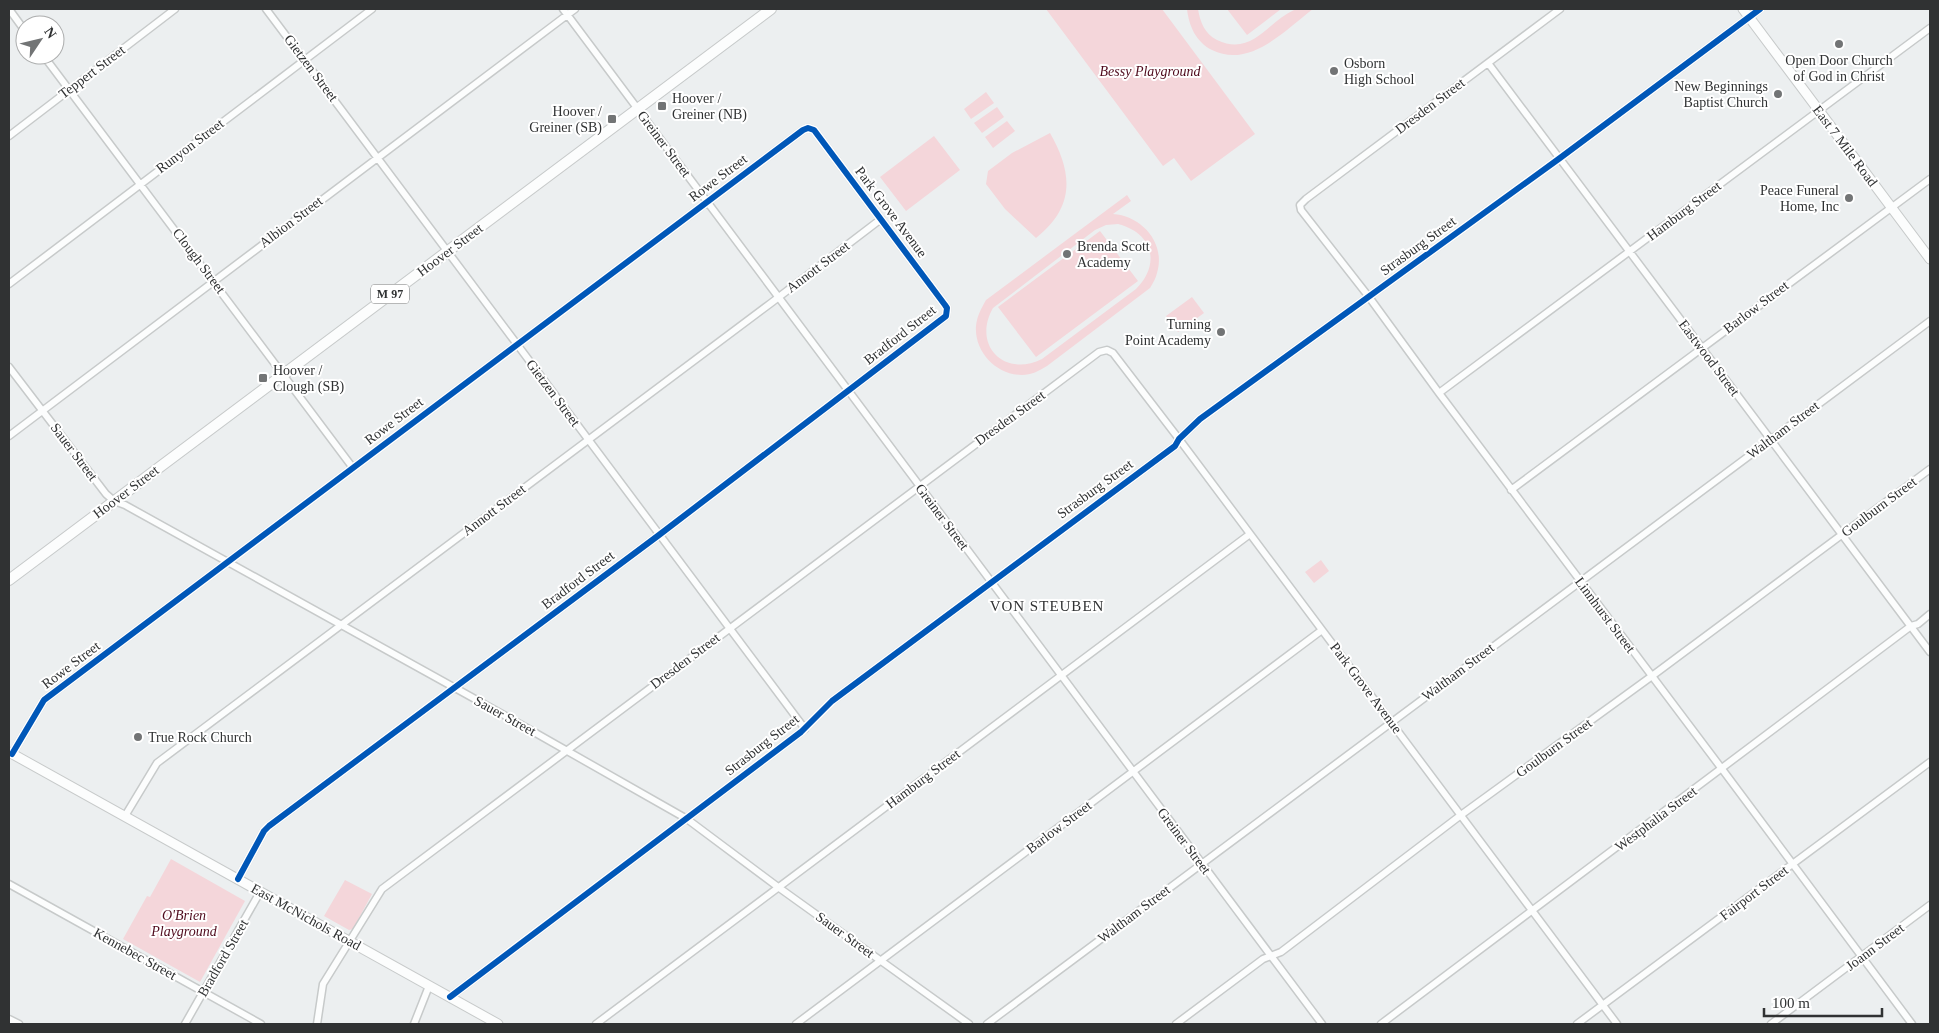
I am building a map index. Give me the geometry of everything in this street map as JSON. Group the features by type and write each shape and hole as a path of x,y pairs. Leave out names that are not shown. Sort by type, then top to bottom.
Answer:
{"main road":[{"name":"Hoover Street","path":"9,580 771,9"}],"street":[{"name":"Teppert Street","path":"9,136 176,9"},
{"name":"Gietzen Street","path":"266,9 805,728"},
{"name":"Runyon Street","path":"9,284 372,9"},
{"name":"Albion Street","path":"9,436 565,12 574,9"},
{"name":"Dresden Street","path":"1300,205 1560,9"},
{"name":"East 7 Mile Road","path":"1743,9 1930,259"},
{"name":"Strasburg Street","path":"450,997 805,728 832,701 1175,446 1179,439 1200,419 1560,158 1760,9"},
{"name":"Greiner Street","path":"565,12 1322,1024"},
{"name":"Hamburg Street","path":"1438,394 1930,28"},
{"name":"Eastwood Street","path":"1488,63 1930,652"},
{"name":"Clough Street","path":"51,65 353,468"},
{"name":"Rowe Street","path":"10,753 44,700 803,130 811,129"},
{"name":"Park Grove Avenue","path":"811,129 817,133 946,305 947,313"},
{"name":"Barlow Street","path":"1511,490 1930,180"},
{"name":"Linnhurst Street","path":"1300,205 1305,217 1369,297 1438,394 1912,1024"},
{"name":"Annott Street","path":"125,816 157,763 881,219"},
{"name":"Bradford Street","path":"238,879 264,831 269,826 659,535 944,318 947,313"},
{"name":"Waltham Street","path":"987,1024 1930,321"},
{"name":"Dresden Street","path":"317,1024 323,984 382,889 1099,352 1107,350 1113,354"},
{"name":"Park Grove Avenue","path":"1113,354 1179,439 1617,1024"},
{"name":"Sauer Street","path":"9,367 106,494 114,501 126,505 567,750 687,819 778,888 969,1024"},
{"name":"Goulburn Street","path":"1176,1024 1270,955 1281,952 1461,815 1652,676 1930,469"},
{"name":"Hamburg Street","path":"596,1024 1250,534"},
{"name":"Westphalia Street","path":"1381,1024 1911,626 1918,624 1930,614"},
{"name":"Barlow Street","path":"796,1024 1322,630"},
{"name":"East McNichols Road","path":"10,753 498,1024"},
{"name":"Fairport Street","path":"1578,1024 1930,762"},
{"name":"Kennebec Street","path":"9,884 260,1024"},
{"name":"Bradford Street","path":"185,1024 260,892"},
{"name":"Joann Street","path":"1771,1024 1930,905"},
{"path":"414,1024 429,986"},
{"path":"9,1019 19,1024"}],"green space":[{"name":"Bessy Playground","path":"1046,9 1162,9 1255,134 1191,181 1174,158 1163,166"},
{"path":"1187,9 1198,9 1204,27 1217,40 1229,44 1240,44 1258,36 1284,15 1296,9 1313,9 1279,36 1253,51 1240,55 1226,55 1206,47 1202,43 1194,33"},
{"path":"1227,9 1281,9 1247,35"},
{"path":"986,92 994,103 971,119 964,109"},
{"path":"997,107 1004,117 982,133 974,123"},
{"path":"1007,121 1015,131 993,148 985,137"},
{"path":"1050,133 1063,162 1066,189 1064,202 1058,214 1036,238 1005,209 986,184 988,171 1012,153"},
{"path":"934,136 960,170 906,211 880,177"},
{"path":"1127,195 1131,201 1113,214 1124,216 1142,226 1155,242 1158,251 1157,273 1150,288 1047,366 1032,373 1022,375 1004,371 995,366 983,352 976,335 976,326 978,316 986,300","holes":["1118,224 1130,228 1146,242 1150,250 1151,260 1149,270 1136,289 1042,359 1028,364 1015,364 1004,361 995,354 989,345 986,334 993,308 1095,230 1106,225"]},
{"path":"1100,231 1138,281 1036,357 998,307"},
{"path":"1192,297 1204,313 1178,332 1166,316"},
{"path":"1321,560 1329,571 1314,583 1305,572"},
{"name":"O'Brien Playground","path":"171,859 245,901 200,982 123,939 147,896 150,897"},
{"path":"345,880 372,894 353,929 349,930 324,916"}],"cycle path":[{"path":"450,997 801,732 832,701 1175,446 1179,439 1200,419 1560,158 1760,9"},
{"path":"12,754 44,700 803,130 808,128 814,130 945,305 947,308 946,316 659,535 269,826 264,831 238,879"}],"place":[{"name":"Open Door Church of God in Christ","path":"1839,44"},
{"name":"Osborn High School","path":"1334,71"},
{"name":"New Beginnings Baptist Church","path":"1778,94"},
{"name":"Hoover / Greiner (NB)","path":"662,106"},
{"name":"Hoover / Greiner (SB)","path":"612,119"},
{"name":"Peace Funeral Home, Inc","path":"1849,198"},
{"name":"Brenda Scott Academy","path":"1067,254"},
{"name":"Turning Point Academy","path":"1221,332"},
{"name":"Hoover / Clough (SB)","path":"263,378"},
{"name":"True Rock Church","path":"138,737"}],"district":[{"name":"VON STEUBEN","path":"1047,606"}]}
